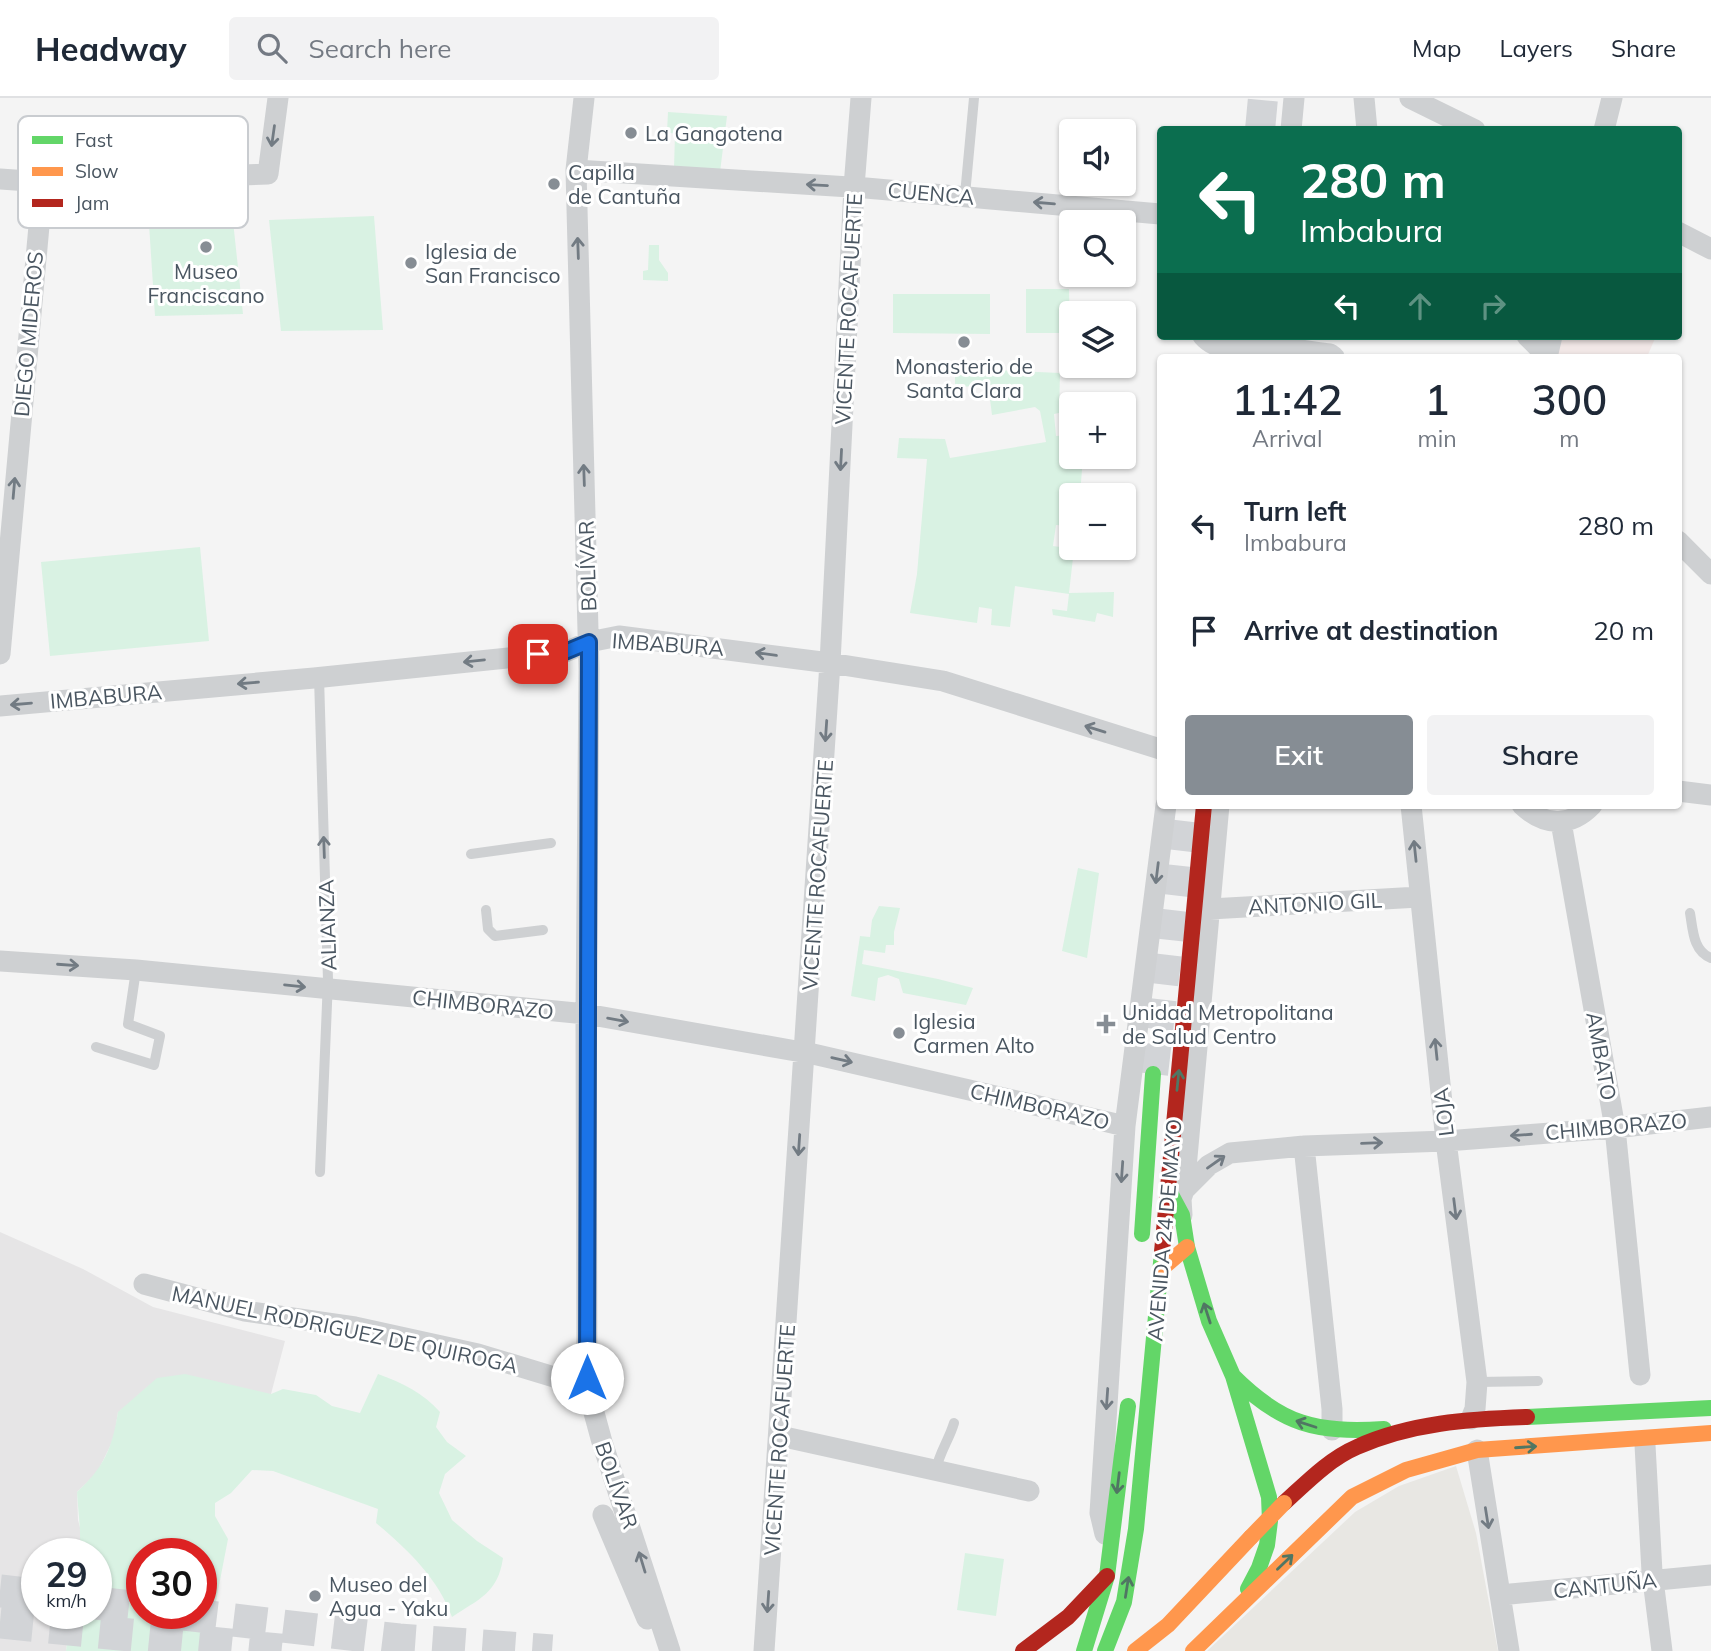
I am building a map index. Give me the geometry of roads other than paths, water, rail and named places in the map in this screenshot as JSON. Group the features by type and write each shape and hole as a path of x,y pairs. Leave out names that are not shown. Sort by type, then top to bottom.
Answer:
{"main road":[{"name":"AVENIDA 24 DE MAYO","path":"1105,1651 1124,1602 1136,1529 1160,1270 1176,1188 1204,809"},
{"name":"AVENIDA 24 DE MAYO","path":"1142,1245 1153,1074"},
{"path":"1182,1215 1187,1247 1209,1321 1233,1376 1272,1507 1268,1541 1259,1568 1236,1609"},
{"path":"1160,1270 1187,1247"},
{"path":"1233,1376 1269,1408 1303,1424 1332,1430 1361,1431 1471,1419 1711,1408"},
{"name":"AVENIDA 24 DE MAYO","path":"1084,1651 1107,1576 1129,1393"},
{"path":"1135,1651 1168,1625 1286,1508 1318,1472 1356,1447 1422,1426"},
{"path":"1187,1649 1236,1609 1352,1497 1406,1470 1477,1450 1711,1433"},
{"path":"1023,1651 1053,1631 1089,1598 1107,1576"}],"street":[{"path":"248,175 268,174 278,98"},
{"name":"BOLÍVAR","path":"584,98 576,170 589,642 581,927 586,1014 587,1387 602,1443 670,1651"},
{"name":"VICENTE ROCAFUERTE","path":"764,1651 806,1052 861,98"},
{"path":"1291,126 1294,98"},
{"path":"1364,98 1367,126"},
{"path":"1410,98 1467,126"},
{"path":"1605,126 1612,98"},
{"name":"CUENCA","path":"576,170 965,195 1157,214"},
{"path":"0,179 18,180"},
{"name":"DIEGO MIDEROS","path":"0,654 39,228"},
{"path":"1682,234 1711,249"},
{"path":"1206,340 1219,346 1331,354"},
{"path":"1531,340 1543,354"},
{"path":"1682,545 1711,574"},
{"name":"IMBABURA","path":"0,706 565,652 589,642 619,636 830,663 943,681 1157,748"},
{"path":"1682,792 1710,799"},
{"name":"AVENIDA 24 DE MAYO","path":"1110,1552 1100,1513 1125,1126 1165,809"},
{"name":"AVENIDA 24 DE MAYO","path":"1176,1188 1210,909 1219,809"},
{"name":"LOJA","path":"1411,809 1446,1141 1477,1382 1475,1409 1471,1419"},
{"path":"1527,809 1539,818 1561,822 1573,820 1588,809"},
{"name":"AMBATO","path":"1561,822 1615,1128 1640,1375"},
{"name":"ANTONIO GIL","path":"1210,909 1419,897"},
{"name":"CHIMBORAZO","path":"0,961 136,970 586,1014 806,1052 1125,1126"},
{"name":"CHIMBORAZO","path":"1176,1188 1209,1164 1230,1153 1304,1146 1446,1141 1615,1128 1711,1117"},
{"path":"1304,1146 1332,1430"},
{"path":"1176,1188 1181,1199 1182,1215"},
{"name":"MANUEL RODRIGUEZ DE QUIROGA","path":"144,1284 245,1311 355,1327 478,1354 587,1387"},
{"path":"780,1436 1029,1491"},
{"path":"1645,1445 1653,1580 1662,1651"},
{"path":"1477,1450 1509,1651"},
{"path":"603,1515 661,1651"},
{"name":"CANTUÑA","path":"1500,1595 1711,1575"}],"lane":[{"path":"965,195 974,98"},
{"name":"ALIANZA","path":"319,677 328,989 320,1172"},
{"path":"471,854 551,843"},
{"path":"486,910 488,929 495,936 543,930"},
{"path":"1690,913 1700,952 1711,958"},
{"path":"96,1047 154,1065 160,1036 128,1024 136,970"},
{"path":"1477,1382 1538,1381"},
{"path":"1381,1450 1392,1444 1454,1429 1471,1419"},
{"path":"936,1470 939,1456 950,1437 954,1423"},
{"path":"1670,1424 1711,1423"},
{"path":"1493,1432 1506,1428 1588,1426"},
{"path":"1342,1491 1374,1474 1453,1444"},
{"path":"1286,1508 1336,1474"},
{"path":"1239,1587 1279,1549"},
{"path":"1187,1649 1200,1627"}],"waterway":[{"path":"1250,115 1258,116"}],"tunnel":[{"path":"1260,126 1263,98"},
{"path":"1153,1074 1184,809"},
{"path":"0,1591 21,1593"},
{"path":"112,1605 126,1606"},
{"path":"217,1618 399,1640 552,1651"},
{"path":"0,1622 289,1651"}],"place":[{"name":"La Gangotena","path":"631,133"},
{"name":"Capilla de Cantuña","path":"554,184"},
{"name":"Museo Franciscano","path":"206,247"},
{"name":"Iglesia de San Francisco","path":"411,263"},
{"name":"Monasterio de Santa Clara","path":"964,342"},
{"name":"Unidad Metropolitana de Salud Centro","path":"1106,1024"},
{"name":"Iglesia Carmen Alto","path":"899,1033"},
{"name":"Museo del Agua - Yaku","path":"315,1596"}]}
